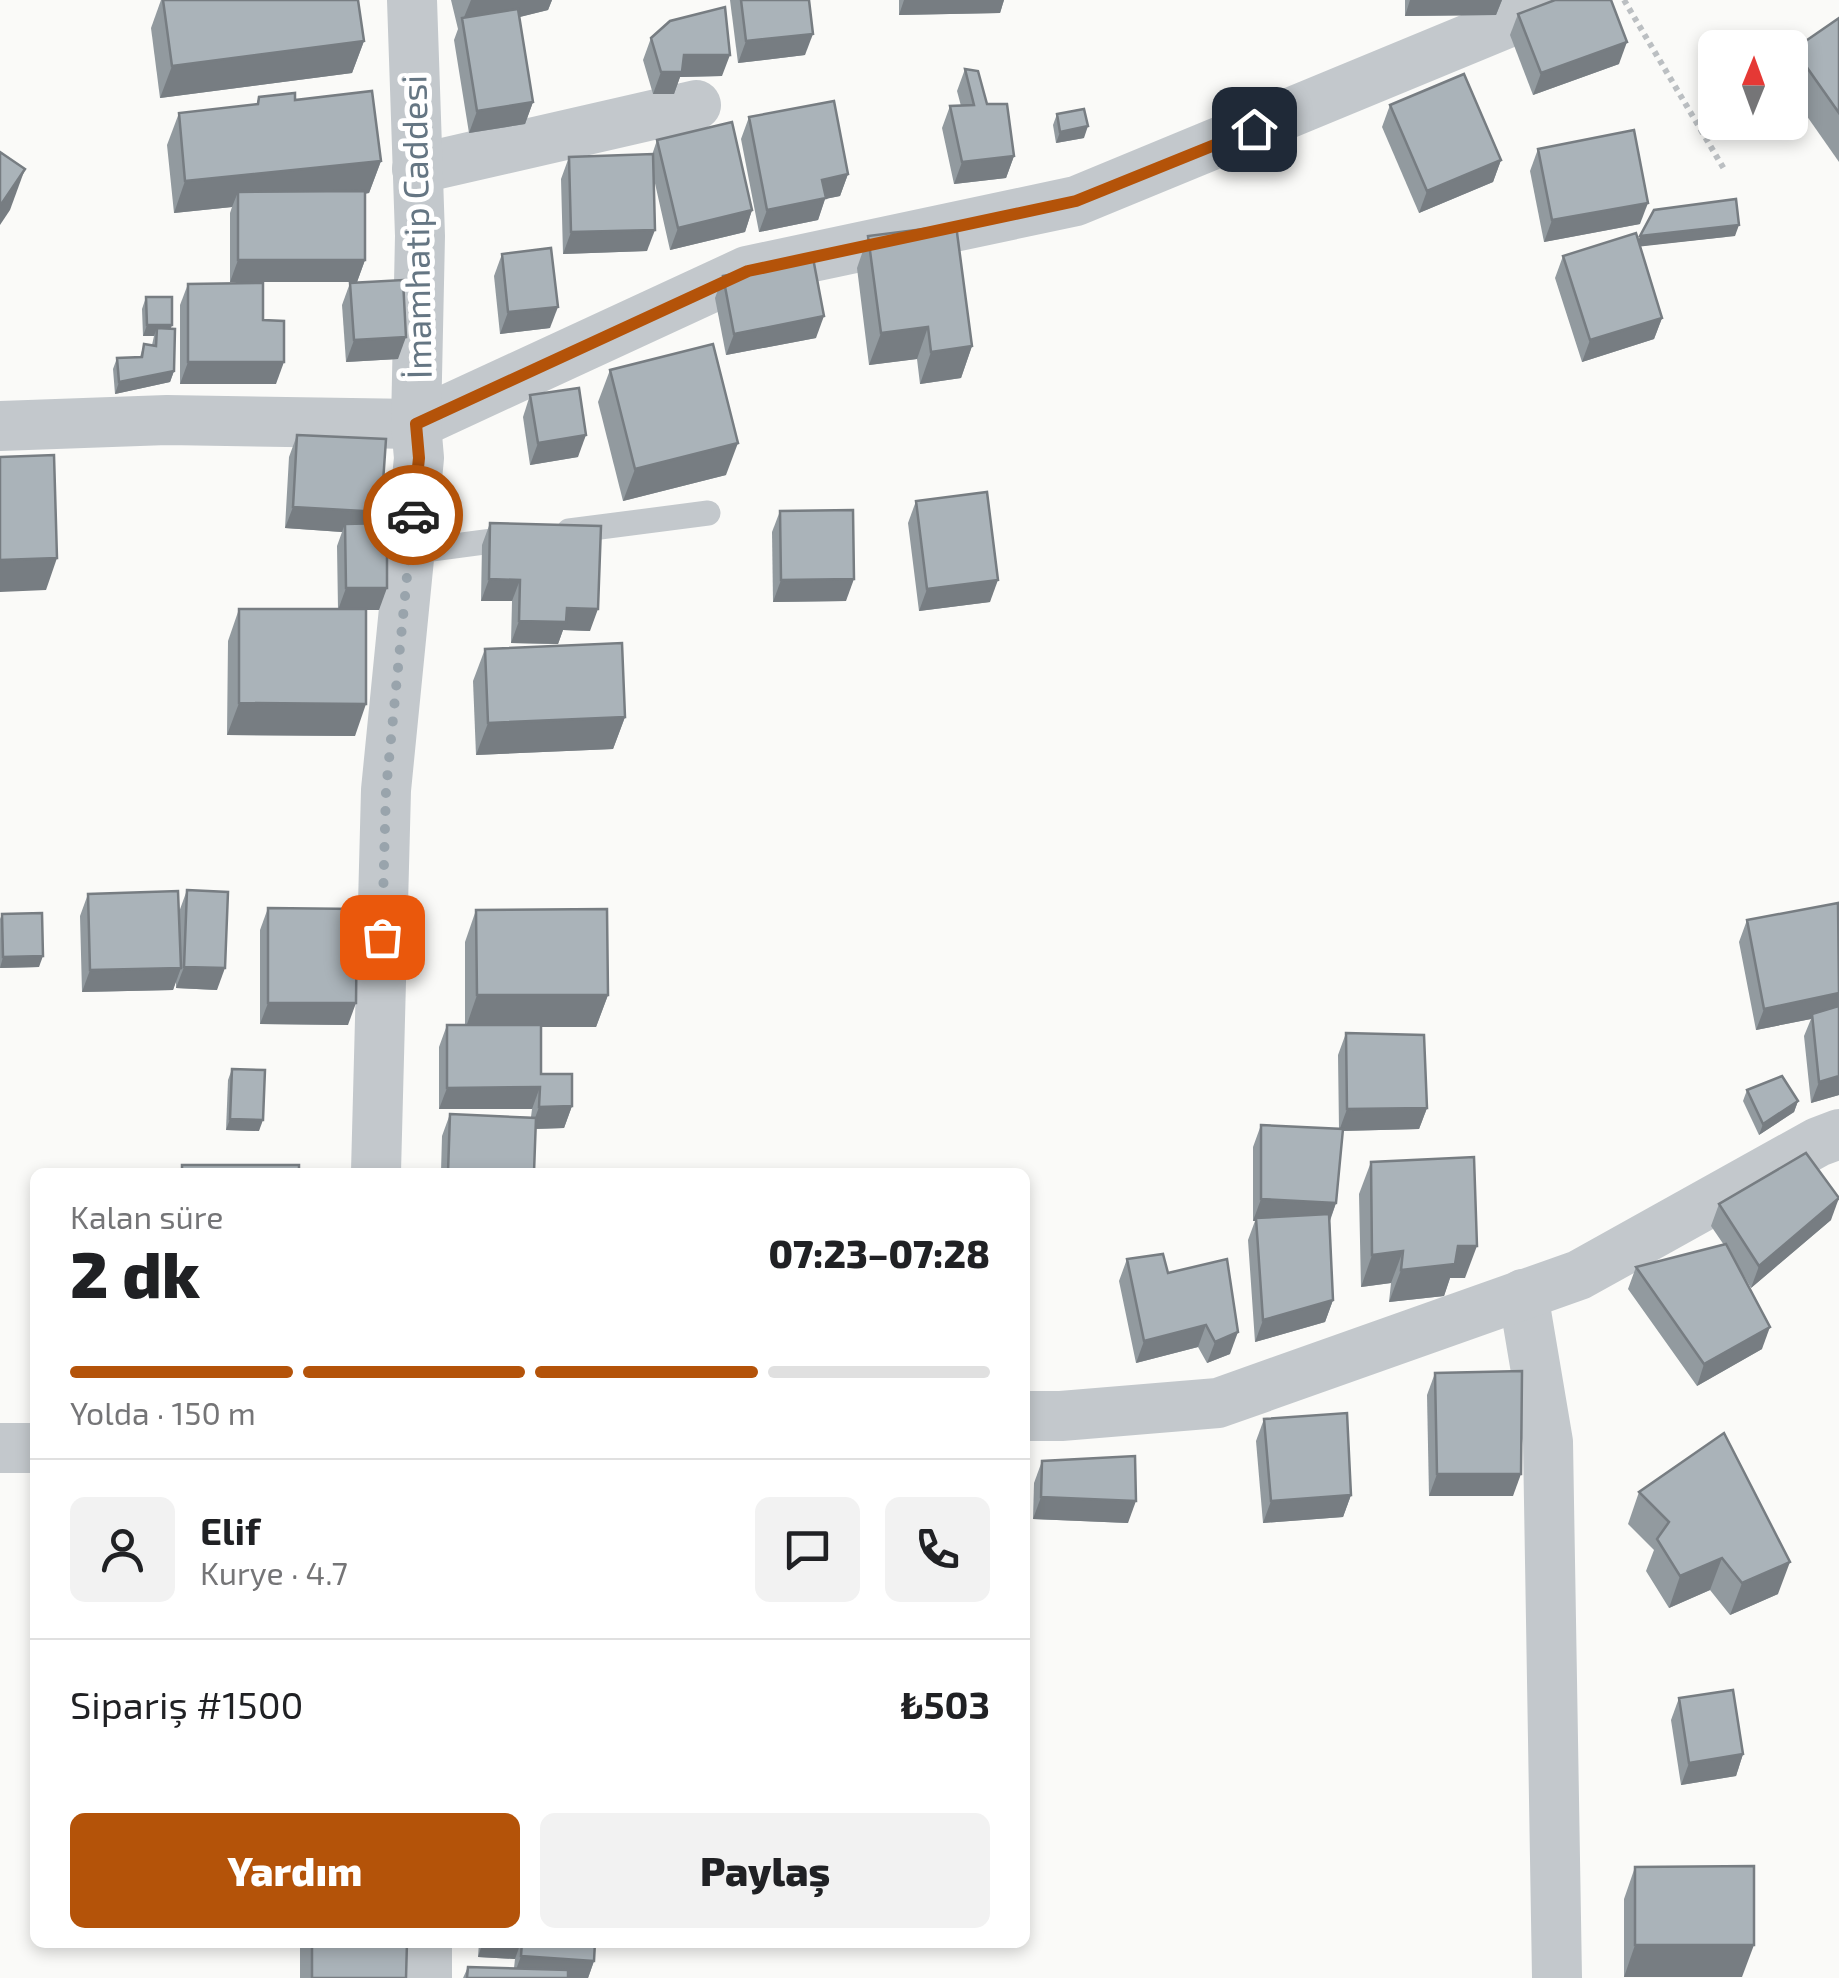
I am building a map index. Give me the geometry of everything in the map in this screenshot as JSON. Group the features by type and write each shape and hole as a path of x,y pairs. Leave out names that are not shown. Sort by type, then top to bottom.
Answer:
{"street":[{"name":"İmamhatip Caddesi","path":"376,1168 386,790 419,458 416,424 420,236 412,0"},
{"path":"0,426 167,420 416,424 748,271 1076,201 1562,0"},
{"path":"417,168 696,105"},
{"path":"1030,1416 1218,1403 1578,1275 1839,1134"},
{"path":"1523,1294 1548,1442 1557,1978"},
{"path":"0,1448 30,1448"},
{"path":"427,1978 428,1948"}],"lane":[{"path":"409,552 708,513"}],"path":[{"path":"1624,0 1724,169"}],"building":[{"path":"163,0 358,0 364,41 172,66"},
{"path":"741,0 809,0 813,34 746,41"},
{"path":"1555,0 1611,0 1627,42 1541,73 1518,14"},
{"path":"725,7 730,55 684,55 682,72 661,72 651,38 670,21"},
{"path":"518,9 533,102 477,111 462,18"},
{"path":"1839,18 1839,113 1808,69 1808,39"},
{"path":"965,69 978,71 987,104 1007,104 1014,156 962,162 950,106 974,105"},
{"path":"1464,74 1501,160 1427,191 1390,105"},
{"path":"372,91 381,161 185,181 179,113 258,104 259,97 295,93 295,100"},
{"path":"834,101 848,174 822,180 826,198 767,210 749,117"},
{"path":"1084,109 1088,126 1060,132 1057,114"},
{"path":"732,122 752,210 678,228 657,140"},
{"path":"1634,130 1648,203 1552,220 1538,149"},
{"path":"0,152 25,169 0,206"},
{"path":"653,154 655,230 571,232 569,157"},
{"path":"365,191 365,260 238,260 238,192"},
{"path":"1736,199 1739,225 1640,236 1654,210"},
{"path":"956,225 972,346 931,352 928,327 881,333 868,236"},
{"path":"1636,233 1662,318 1590,340 1563,256"},
{"path":"551,248 558,307 508,312 502,254"},
{"path":"813,258 824,316 734,334 723,276"},
{"path":"403,280 406,337 354,340 350,283"},
{"path":"263,283 263,320 284,321 284,362 188,362 188,284"},
{"path":"146,297 172,297 172,325 147,325"},
{"path":"157,328 175,329 174,371 119,382 117,358 142,357 144,344 156,346"},
{"path":"713,344 738,443 635,469 610,370"},
{"path":"579,388 586,435 538,443 530,395"},
{"path":"297,435 386,439 381,512 293,507"},
{"path":"54,455 57,558 0,560 0,457"},
{"path":"987,492 998,580 927,589 916,501"},
{"path":"853,510 854,579 781,580 780,511"},
{"path":"387,523 387,588 346,588 345,524"},
{"path":"490,523 601,526 598,609 567,608 566,622 519,621 520,580 489,579"},
{"path":"239,609 366,609 366,704 239,703"},
{"path":"622,643 625,717 488,723 485,649"},
{"path":"187,890 228,892 225,968 184,967"},
{"path":"178,891 181,968 90,970 88,894"},
{"path":"1838,903 1839,993 1764,1009 1747,920"},
{"path":"268,908 357,909 356,1003 268,1003"},
{"path":"607,909 608,995 477,995 476,910"},
{"path":"42,913 43,956 3,957 2,914"},
{"path":"1839,1006 1839,1076 1819,1082 1812,1014"},
{"path":"447,1025 541,1025 541,1074 572,1074 572,1106 539,1107 540,1087 447,1088"},
{"path":"1346,1033 1424,1035 1427,1108 1347,1109"},
{"path":"232,1069 265,1070 263,1120 230,1119"},
{"path":"1782,1076 1798,1101 1763,1124 1747,1090"},
{"path":"450,1114 536,1118 534,1168 448,1168"},
{"path":"1261,1125 1343,1129 1336,1203 1261,1199"},
{"path":"1806,1153 1839,1198 1759,1266 1719,1204"},
{"path":"1474,1157 1477,1246 1458,1246 1455,1264 1401,1270 1403,1251 1372,1255 1371,1162"},
{"path":"182,1165 299,1165 299,1168"},
{"path":"1329,1214 1333,1300 1263,1320 1256,1218"},
{"path":"1726,1244 1770,1327 1704,1364 1636,1267"},
{"path":"1163,1254 1168,1273 1227,1259 1238,1332 1215,1342 1206,1325 1144,1341 1127,1259"},
{"path":"1522,1371 1521,1474 1437,1474 1435,1373"},
{"path":"1347,1413 1351,1495 1271,1501 1264,1419"},
{"path":"1724,1433 1790,1562 1742,1583 1722,1558 1680,1576 1657,1539 1669,1522 1639,1492"},
{"path":"1135,1456 1136,1501 1041,1497 1042,1461"},
{"path":"1733,1690 1743,1754 1689,1763 1679,1698"},
{"path":"1754,1866 1754,1945 1635,1945 1635,1867"},
{"path":"312,1948 407,1948 406,1978 312,1978"},
{"path":"522,1948 595,1948 594,1961 521,1956"},
{"path":"468,1967 568,1970 568,1978 467,1978"}],"way so far":[{"path":"382,937 386,790 413,515"}],"route":[{"path":"413,515 419,458 416,424 748,271 1076,201 1254,129"}]}
